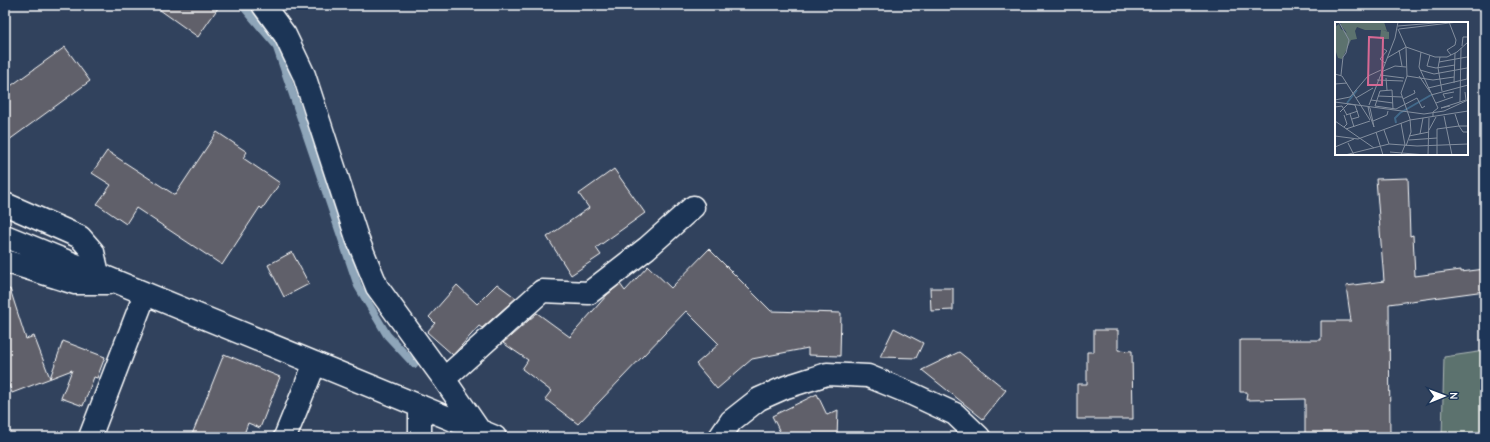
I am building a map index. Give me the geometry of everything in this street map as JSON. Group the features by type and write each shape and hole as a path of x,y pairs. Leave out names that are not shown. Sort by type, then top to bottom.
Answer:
{"street":[{"path":"263,5 285,35 304,75 357,238 377,287 444,380 487,434"},
{"path":"5,204 80,237 93,252 98,274"},
{"path":"444,380 542,291 589,293 647,248 693,207"},
{"path":"5,236 487,434"},
{"path":"5,261 75,283 119,283"},
{"path":"90,437 145,294"},
{"path":"285,437 315,363"},
{"path":"720,437 731,421 759,399 786,387 828,374 868,376 904,390 955,414 979,437"},
{"path":"420,406 420,437"}],"green space":[{"path":"1485,351 1485,437 1442,437 1444,357"}],"building":[{"path":"153,5 220,5 198,37"},
{"path":"65,47 90,81 5,143 5,90"},
{"path":"217,132 247,152 243,158 280,183 262,209 260,207 222,265 136,208 126,224 97,204 111,185 92,173 107,151 175,195"},
{"path":"614,169 645,213 596,248 601,255 571,275 547,237 589,208 579,194"},
{"path":"1408,178 1410,236 1413,235 1415,276 1461,270 1461,272 1485,269 1485,291 1389,304 1390,437 1305,437 1305,399 1246,400 1247,392 1240,392 1240,340 1321,340 1321,321 1351,321 1346,286 1384,281 1376,179"},
{"path":"709,249 771,311 841,313 840,356 808,355 808,348 752,359 717,389 696,364 719,344 686,311 578,424 545,399 551,391 522,369 528,360 503,343 537,313 570,337 607,295 620,284 625,291 648,266 671,288"},
{"path":"292,252 309,284 284,297 268,265"},
{"path":"497,284 516,298 482,328 479,326 453,355 427,332 435,323 429,317 457,285 477,304"},
{"path":"930,288 953,288 953,310 931,311"},
{"path":"10,289 26,339 34,336 50,378 63,341 105,357 97,378 94,377 83,406 61,398 72,370 12,393 5,375 5,290"},
{"path":"894,328 923,343 916,358 880,357"},
{"path":"1094,330 1118,330 1118,350 1132,351 1133,419 1077,419 1077,384 1087,384 1087,352 1094,352"},
{"path":"959,352 1006,390 983,419 922,370"},
{"path":"224,354 280,377 260,428 248,423 243,437 191,437"},
{"path":"817,394 827,415 838,410 837,437 780,437 782,436 772,416"}],"waterway":[{"path":"242,5 276,45 358,286 387,335 414,364"}]}
